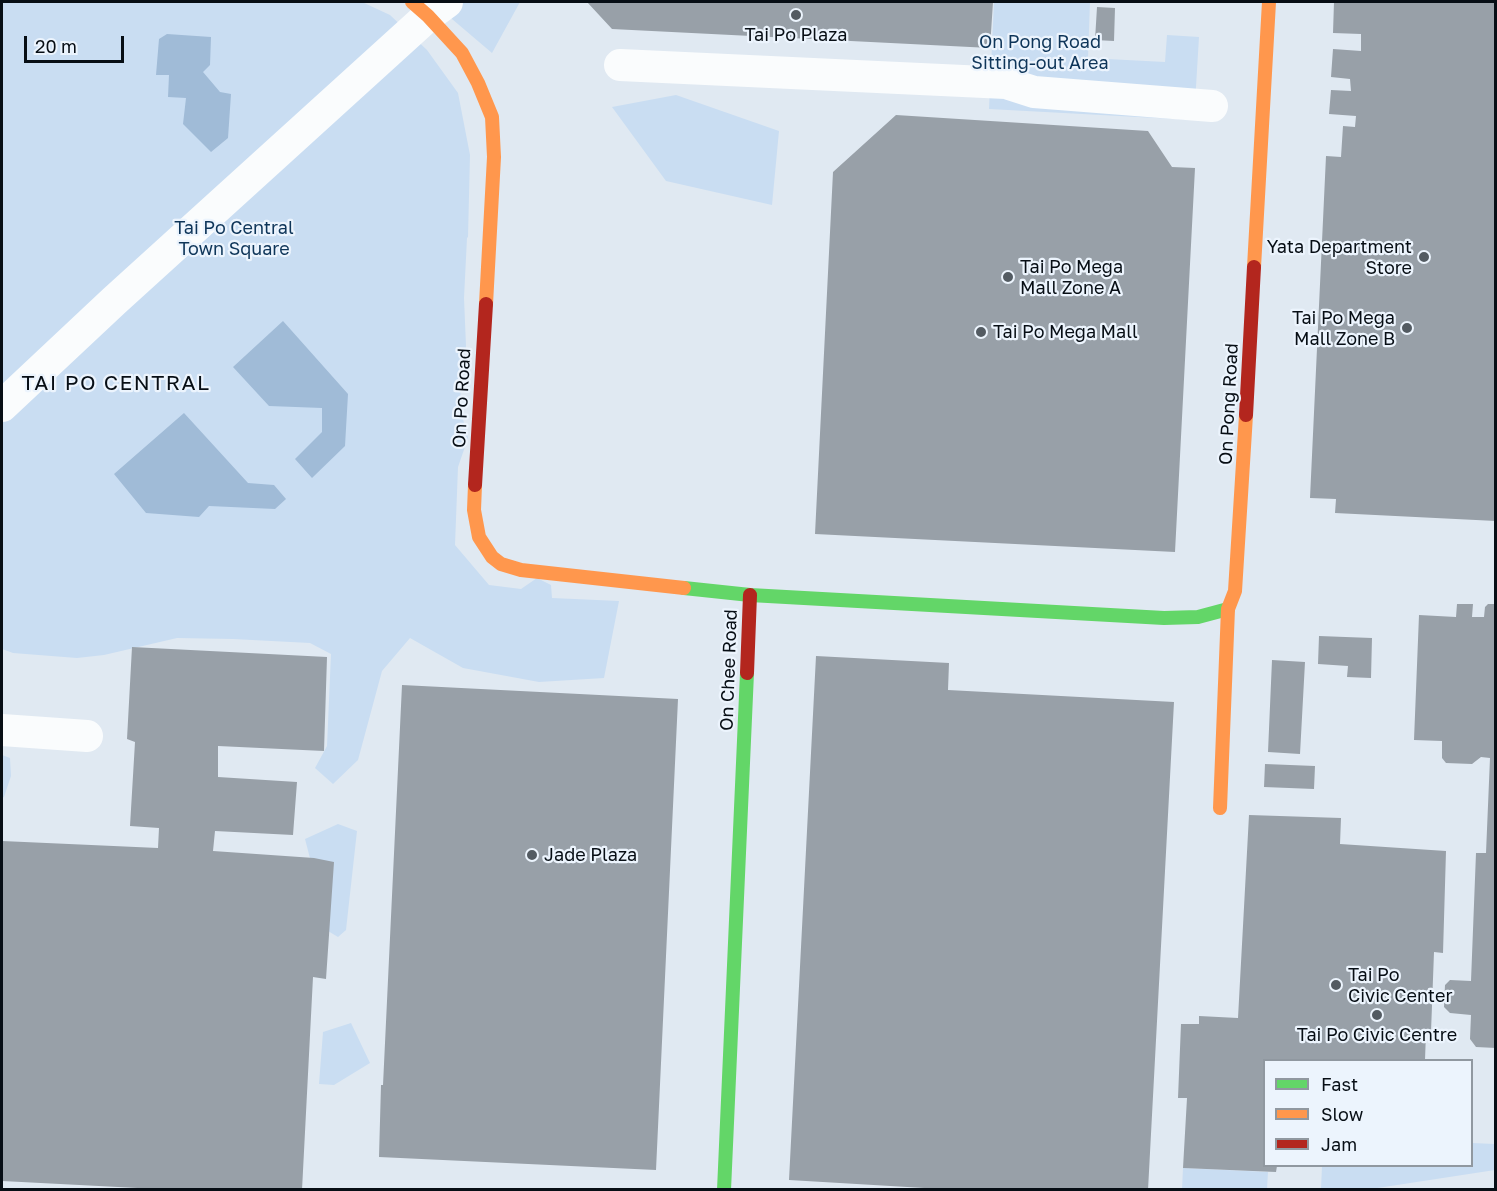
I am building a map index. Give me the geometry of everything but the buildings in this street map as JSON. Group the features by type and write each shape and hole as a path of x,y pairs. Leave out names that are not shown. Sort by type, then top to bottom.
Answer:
{"street":[{"name":"On Pong Road","path":"1220,808 1228,609 1235,591 1239,541 1269,2"},
{"name":"On Po Road","path":"429,6 462,53 492,117 494,157 474,510 479,537 492,557 501,564 521,570 750,595"},
{"path":"2,406 429,6"},
{"path":"620,65 1006,83 1035,92 1212,106"},
{"name":"On Chee Road","path":"724,1190 750,595 1164,618 1198,617 1228,609"},
{"path":"2,730 87,736"}],"green space":[{"name":"Tai Po Central Town Square","path":"2,2 362,2 390,15 427,50 458,93 470,155 464,298 466,346 461,377 460,408 468,438 458,467 455,545 489,585 521,589 537,578 551,585 552,598 619,601 604,678 539,682 463,668 410,638 382,671 358,760 333,784 315,768 327,746 331,654 310,643 177,638 104,655 77,658 13,653 2,649"},
{"path":"432,2 520,2 492,53"},
{"name":"On Pong Road Sitting-out Area","path":"994,2 1090,2 1088,58 1165,62 1167,35 1199,37 1194,120 989,109"},
{"path":"676,95 779,131 772,205 666,181 612,107"},
{"path":"2,755 10,758 11,776 2,798"},
{"path":"338,824 357,831 346,930 338,937 313,922 312,866 305,839"},
{"path":"351,1023 370,1063 334,1085 319,1084 323,1032"},
{"path":"1473,1143 1495,1144 1495,1170 1371,1189 1321,1189 1322,1167 1473,1167"},
{"path":"1183,1168 1268,1172 1267,1189 1182,1190"}],"shaded area":[{"path":"167,34 211,37 210,65 203,72 220,92 231,94 228,138 211,152 183,124 186,98 168,97 169,75 156,75 159,39"},
{"path":"283,321 348,394 345,446 312,478 295,459 322,432 322,408 269,406 233,367"},
{"path":"184,413 248,483 274,485 286,499 275,509 209,506 199,517 146,513 114,474"}],"traffic: fast":[{"path":"684,588 750,595 1164,618 1198,617 1228,609"},
{"path":"724,1190 747,673"}],"traffic: slow":[{"path":"412,2 462,53 492,117 494,157 486,304"},
{"path":"1254,267 1269,2"},
{"path":"1220,808 1228,609 1235,591 1246,415"},
{"path":"475,485 474,510 479,537 492,557 501,564 521,570 684,588"}],"traffic: jam":[{"path":"1246,415 1254,267"},
{"path":"475,485 486,304"},
{"path":"747,673 750,595"}],"place":[{"name":"Tai Po Plaza","path":"796,15"},
{"name":"Yata Department Store","path":"1424,257"},
{"name":"Tai Po Mega Mall Zone A","path":"1008,277"},
{"name":"Tai Po Mega Mall Zone B","path":"1407,328"},
{"name":"Tai Po Mega Mall","path":"981,332"},
{"name":"Jade Plaza","path":"532,855"},
{"name":"Tai Po Civic Center","path":"1336,985"},
{"name":"Tai Po Civic Centre","path":"1377,1015"}],"district":[{"name":"TAI PO CENTRAL","path":"116,383"}]}
